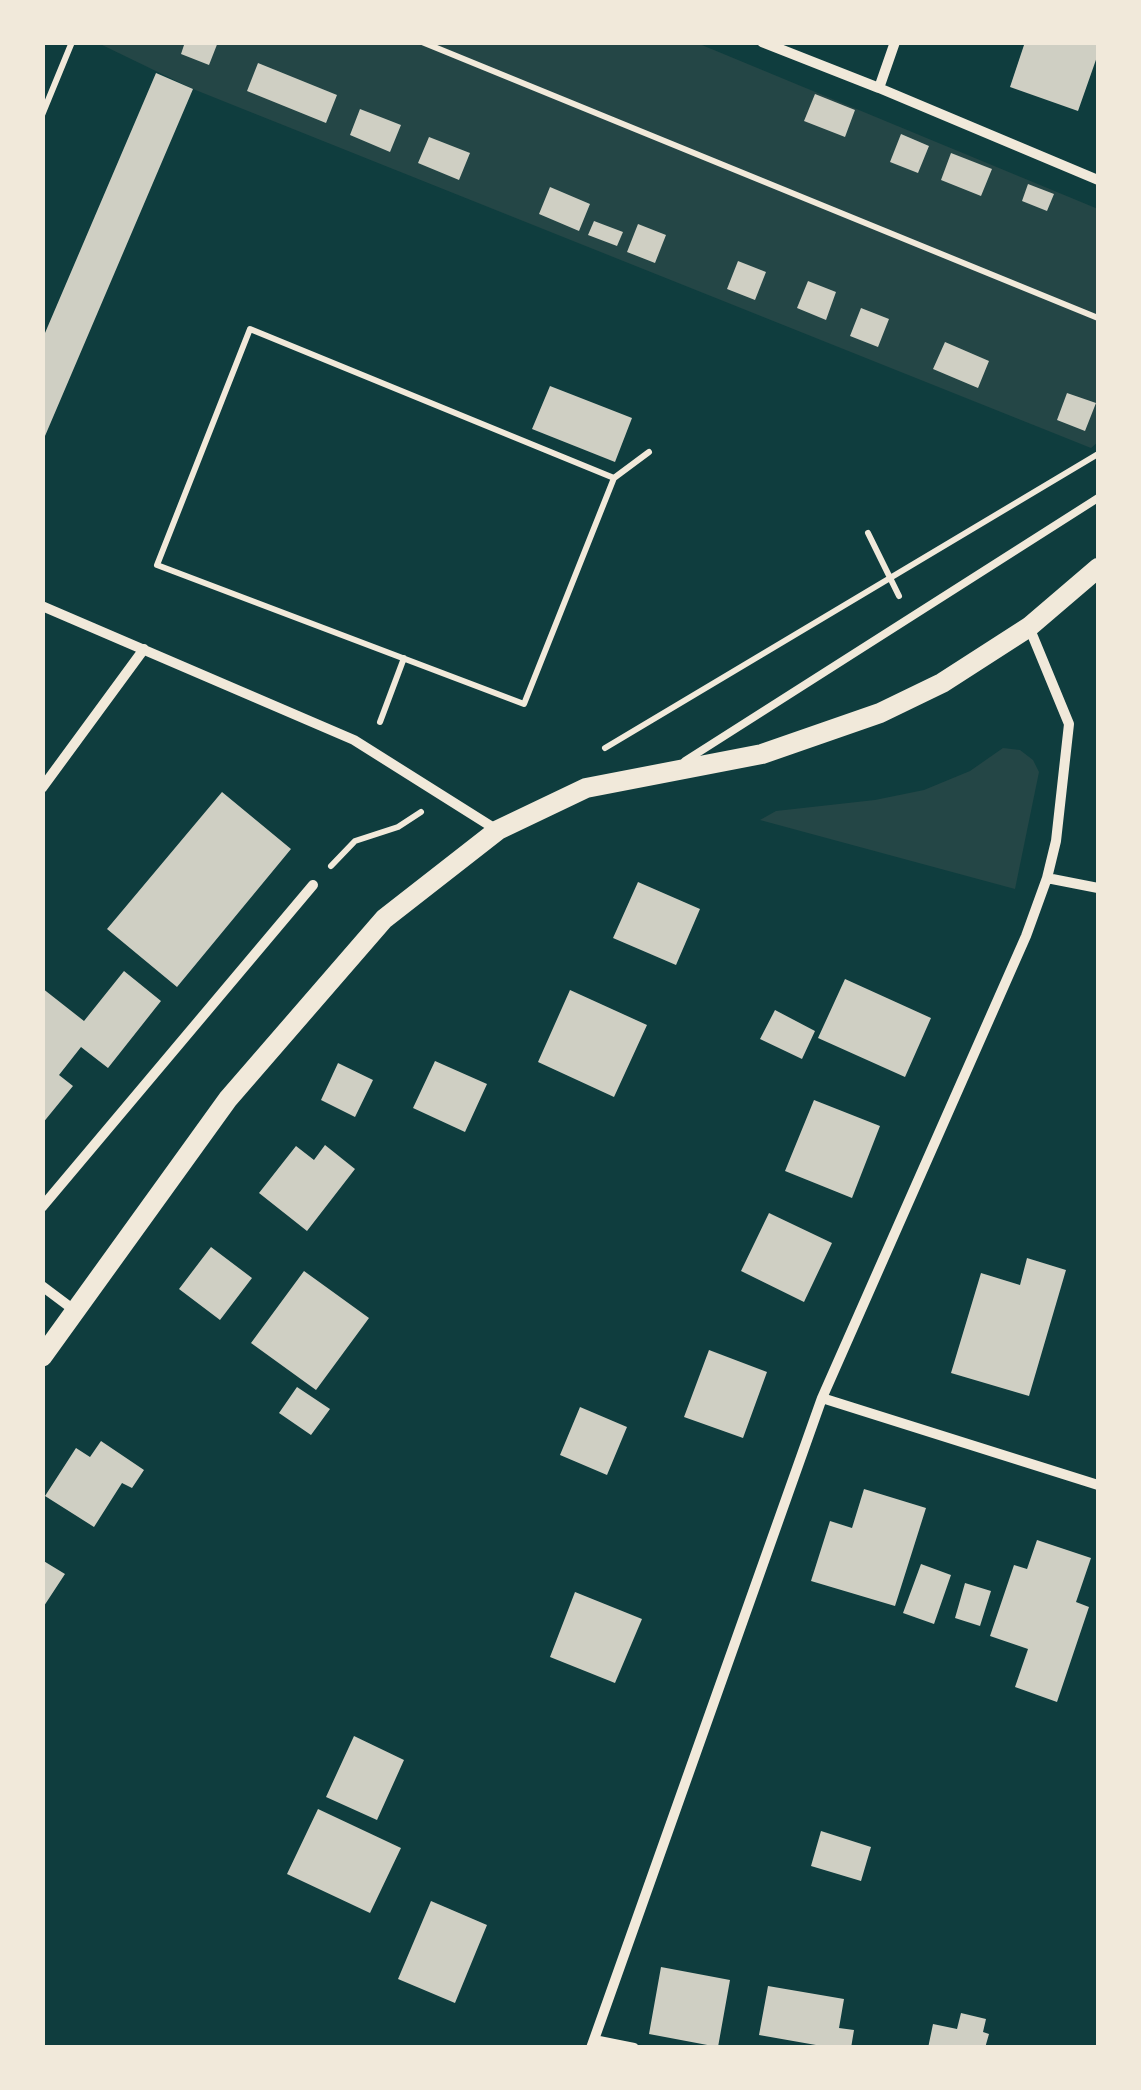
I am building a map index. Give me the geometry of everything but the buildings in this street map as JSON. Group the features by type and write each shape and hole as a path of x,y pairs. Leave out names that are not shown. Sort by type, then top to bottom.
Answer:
{"main road":[{"path":"42,1357 228,1100 371,934 384,919 498,830 586,788 762,754 880,713 942,683 1029,628 1098,568"}],"street":[{"path":"762,42 1098,180"},
{"path":"878,88 896,42"},
{"path":"42,606 354,740 498,830"},
{"path":"634,2048 593,2044 822,1398 1026,936 1047,878 1056,842 1069,724 1029,628"},
{"path":"42,788 144,648"},
{"path":"1047,878 1098,888"},
{"path":"42,1206 313,886"},
{"path":"42,1286 74,1310"},
{"path":"822,1398 1098,1486"}],"lane":[{"path":"668,772 1098,498"}],"path":[{"path":"42,115 72,42"},
{"path":"422,42 1098,318"},
{"path":"614,478 250,330 157,565 524,704 614,478 649,452"},
{"path":"595,754 1098,454"},
{"path":"868,533 890,578"},
{"path":"369,749 404,658"},
{"path":"313,886 355,841 398,827 444,796"}],"shaded area":[{"path":"98,43 697,43 1098,209 1098,442 1091,448 193,89"},
{"path":"1003,748 1020,750 1033,760 1039,772 1015,889 760,820 776,811 875,800 924,790 970,771"}]}
